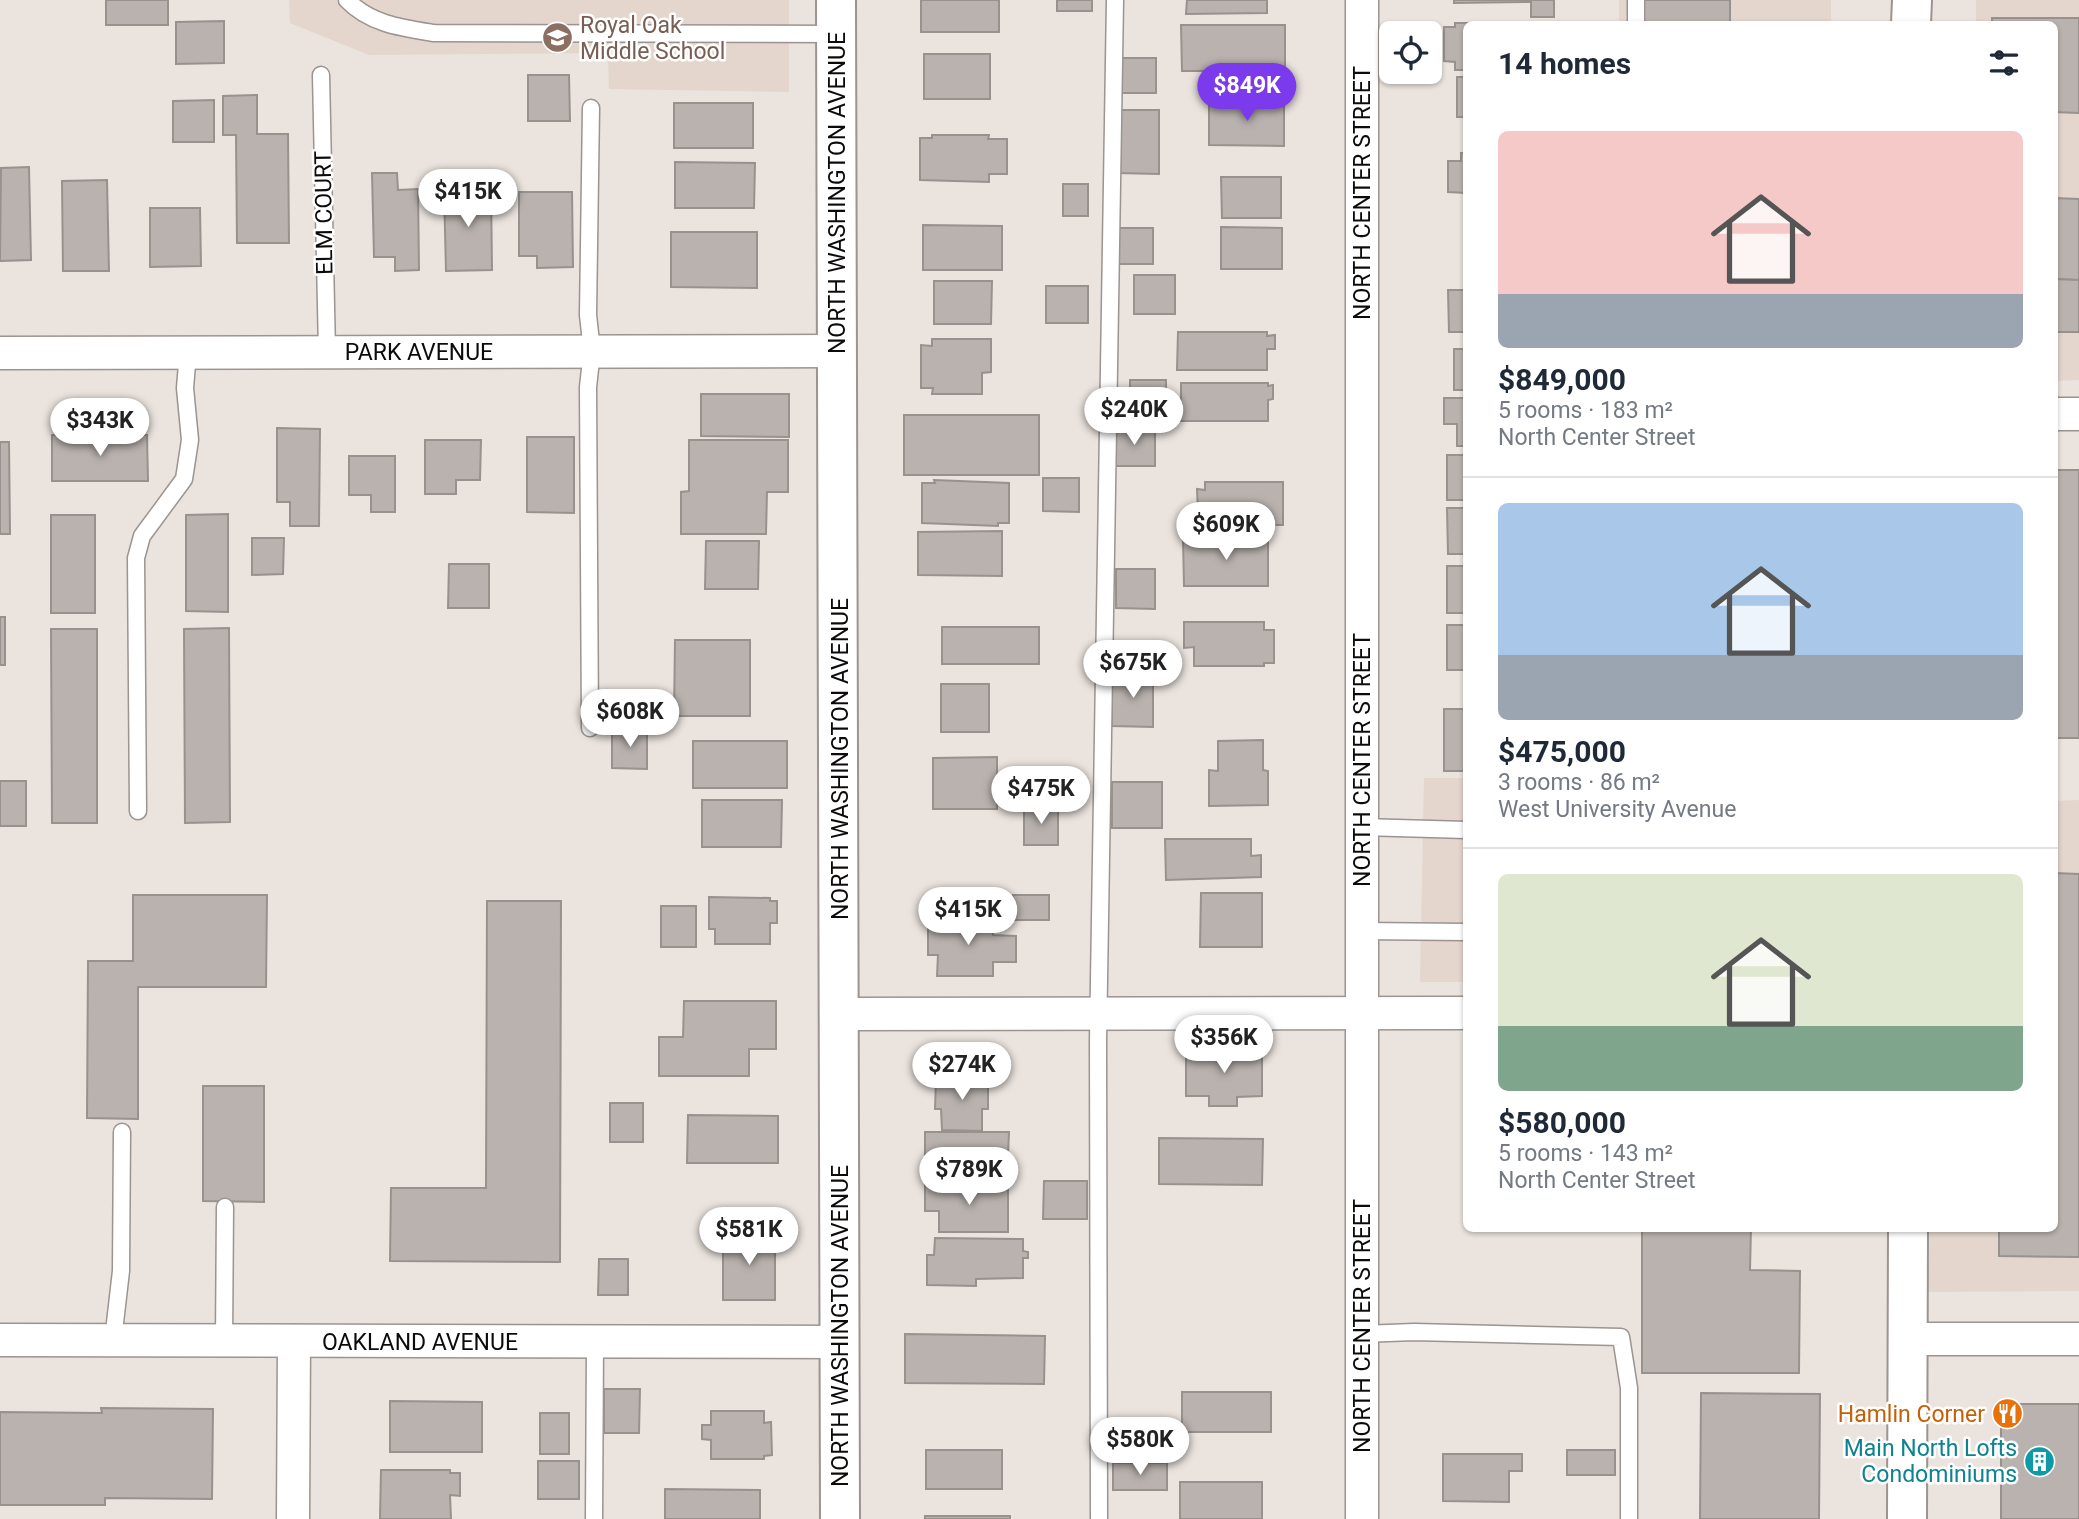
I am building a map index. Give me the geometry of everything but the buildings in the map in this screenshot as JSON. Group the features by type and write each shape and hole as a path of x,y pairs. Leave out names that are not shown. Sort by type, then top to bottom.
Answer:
{"street":[{"name":"NORTH CENTER STREET","path":"1362,0 1362,1519"},
{"path":"1911,21 1912,0"},
{"name":"NORTH WASHINGTON AVENUE","path":"836,17 841,1014 840,1519"},
{"name":"PARK AVENUE","path":"0,354 838,351"},
{"path":"2058,414 2079,414"},
{"path":"841,1014 1463,1013"},
{"path":"1907,1519 1908,1232"},
{"path":"1907,1339 2079,1339"},
{"name":"OAKLAND AVENUE","path":"0,1340 840,1342"},
{"path":"293,1519 294,1340"}],"lane":[{"path":"347,0 368,17 396,27 434,33 836,17"},
{"path":"1099,1519 1099,1012 1115,0"},
{"path":"1636,0 1636,21"},
{"name":"ELM COURT","path":"321,75 327,352"},
{"path":"590,108 590,729"},
{"path":"138,811 136,558 142,536 184,479 190,440 185,388 188,352"},
{"path":"1362,827 1463,830"},
{"path":"1362,931 1463,932"},
{"path":"113,1340 121,1271 122,1132"},
{"path":"224,1340 225,1207"},
{"path":"1362,1334 1414,1332 1621,1337 1629,1388 1629,1519"},
{"path":"594,1519 596,1343"}],"shaded area":[{"name":"Royal Oak Middle School","path":"289,0 789,0 789,92 609,89 608,53 369,55 290,23"},
{"path":"1619,0 1831,0 1831,21 1619,21"},
{"path":"1976,0 2079,0 2079,380 2058,381 2058,21 1976,21"},
{"path":"1424,778 1463,778 1463,982 1420,982"},
{"path":"2079,800 2079,1291 1927,1292 1929,1232 2058,1232 2058,801"}],"place":[{"name":"Royal Oak Middle School","path":"557,38"},
{"name":"Hamlin Corner","path":"2008,1414"},
{"name":"Main North Lofts Condominiums","path":"2040,1461"}]}
